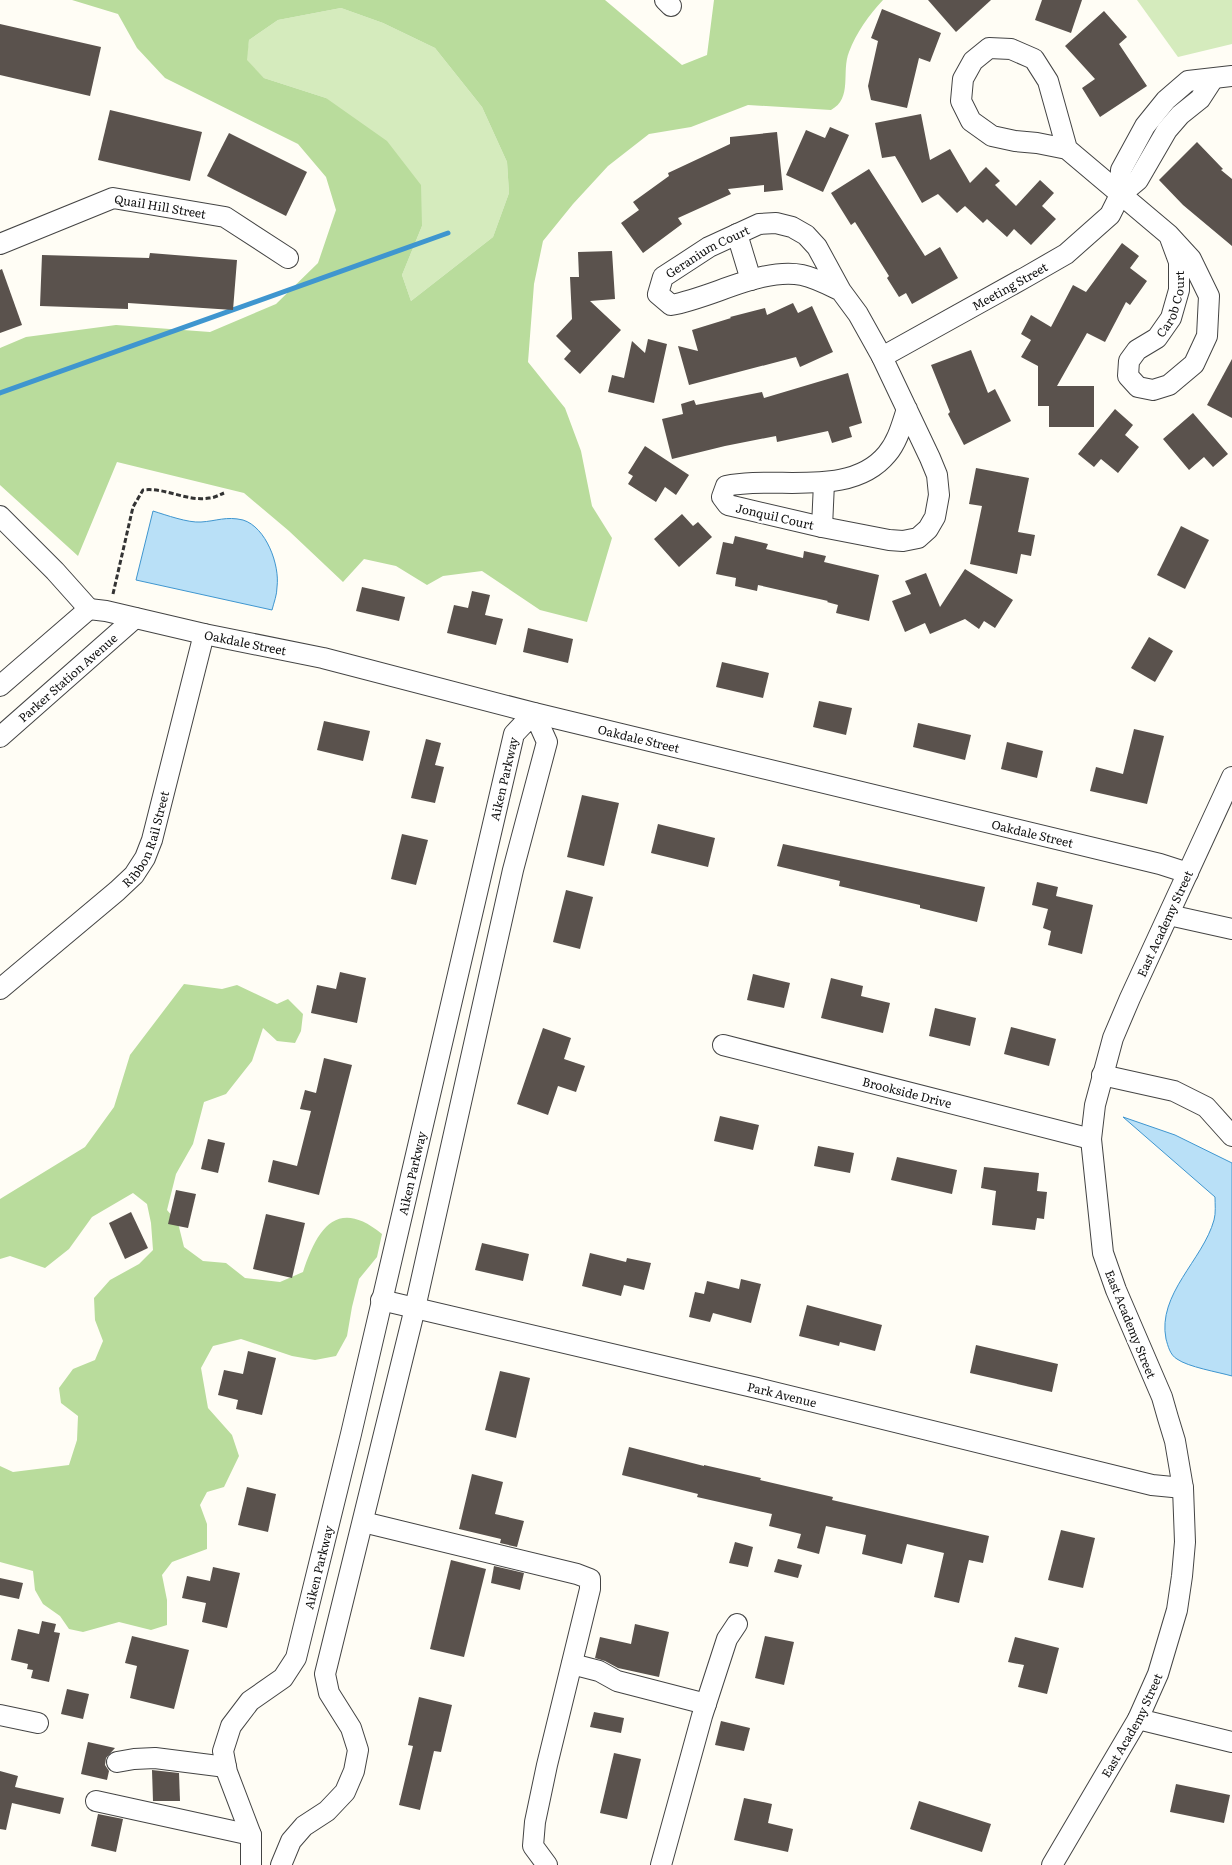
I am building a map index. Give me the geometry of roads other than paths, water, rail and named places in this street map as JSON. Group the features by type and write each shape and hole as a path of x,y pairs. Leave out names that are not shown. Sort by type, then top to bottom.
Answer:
{"street":[{"path":"989,48 1011,49 1034,59 1048,82 1067,150 1037,142 1015,141 992,136 971,120 961,101 963,79 973,60 989,48"},
{"name":"Meeting Street","path":"882,357 1066,254 1110,215 1120,195 1138,180 1167,130 1223,78"},
{"name":"Carob Court","path":"1067,150 1170,235 1191,259 1209,296 1207,336 1194,364 1169,385 1153,390 1138,387 1128,376 1129,361 1137,350 1157,338 1171,318 1174,309 1180,290 1179,262 1170,235"},
{"name":"Quail Hill Street","path":"0,244 113,198 225,216 288,258"},
{"name":"Geranium Court","path":"841,291 818,280 788,273 751,280 690,301 672,305 658,294 662,277 710,247 759,224 776,223 792,227 806,235 817,247 841,291 858,314 882,357"},
{"path":"737,234 751,280"},
{"name":"Jonquil Court","path":"882,357 907,409 937,475 939,495 936,517 928,530 918,538 903,541 889,540 822,527 728,505 722,496 726,486 737,484 772,481 824,482 850,477 869,470 887,454 900,432 907,409"},
{"path":"822,527 824,482"},
{"path":"0,516 55,570 88,609 0,686"},
{"name":"Oakdale Street","path":"88,609 106,611 204,634 324,658 534,713 1160,864 1188,873"},
{"name":"Parker Station Avenue","path":"0,737 135,618"},
{"name":"Ribbon Rail Street","path":"0,989 117,891 134,874 145,858 161,809 204,634"},
{"path":"251,1861 281,1864 291,1841 304,1826 327,1811 345,1792 354,1770 358,1750 351,1728 329,1693 325,1674 414,1308 513,870 547,742 534,713"},
{"name":"Aiken Parkway","path":"251,1861 251,1835 238,1804 223,1751 231,1726 250,1701 283,1678 296,1658 514,734 534,713"},
{"name":"East Academy Street","path":"1052,1865 1138,1719 1158,1674 1176,1610 1182,1576 1185,1542 1183,1488 1175,1440 1162,1397 1116,1290 1103,1253 1091,1140 1102,1075 1113,1038 1232,777"},
{"path":"1169,915 1232,930"},
{"name":"Brookside Drive","path":"723,1045 1091,1140"},
{"path":"1102,1075 1174,1091 1206,1107 1232,1136"},
{"name":"Park Avenue","path":"381,1300 757,1388 1152,1485 1183,1488"},
{"path":"363,1522 568,1571 590,1579 590,1589 535,1822 533,1846 547,1865"},
{"path":"661,1865 706,1704 727,1639 737,1624"},
{"path":"296,1658 327,1666"},
{"path":"572,1664 599,1671 617,1682 706,1704"},
{"path":"0,1715 38,1723"},
{"path":"1138,1719 1232,1742"},
{"path":"117,1762 134,1758 155,1758 226,1767"},
{"path":"96,1801 251,1835"}],"water":[{"path":"153,511 190,521 201,522 232,518 251,524 265,538 274,558 277,590 272,610 136,580"},
{"path":"1123,1117 1175,1135 1232,1163 1232,1376 1182,1362 1173,1355 1166,1339 1165,1323 1168,1307 1174,1292 1208,1235 1215,1217 1215,1197"}],"waterway":[{"path":"0,393 448,233"}]}
